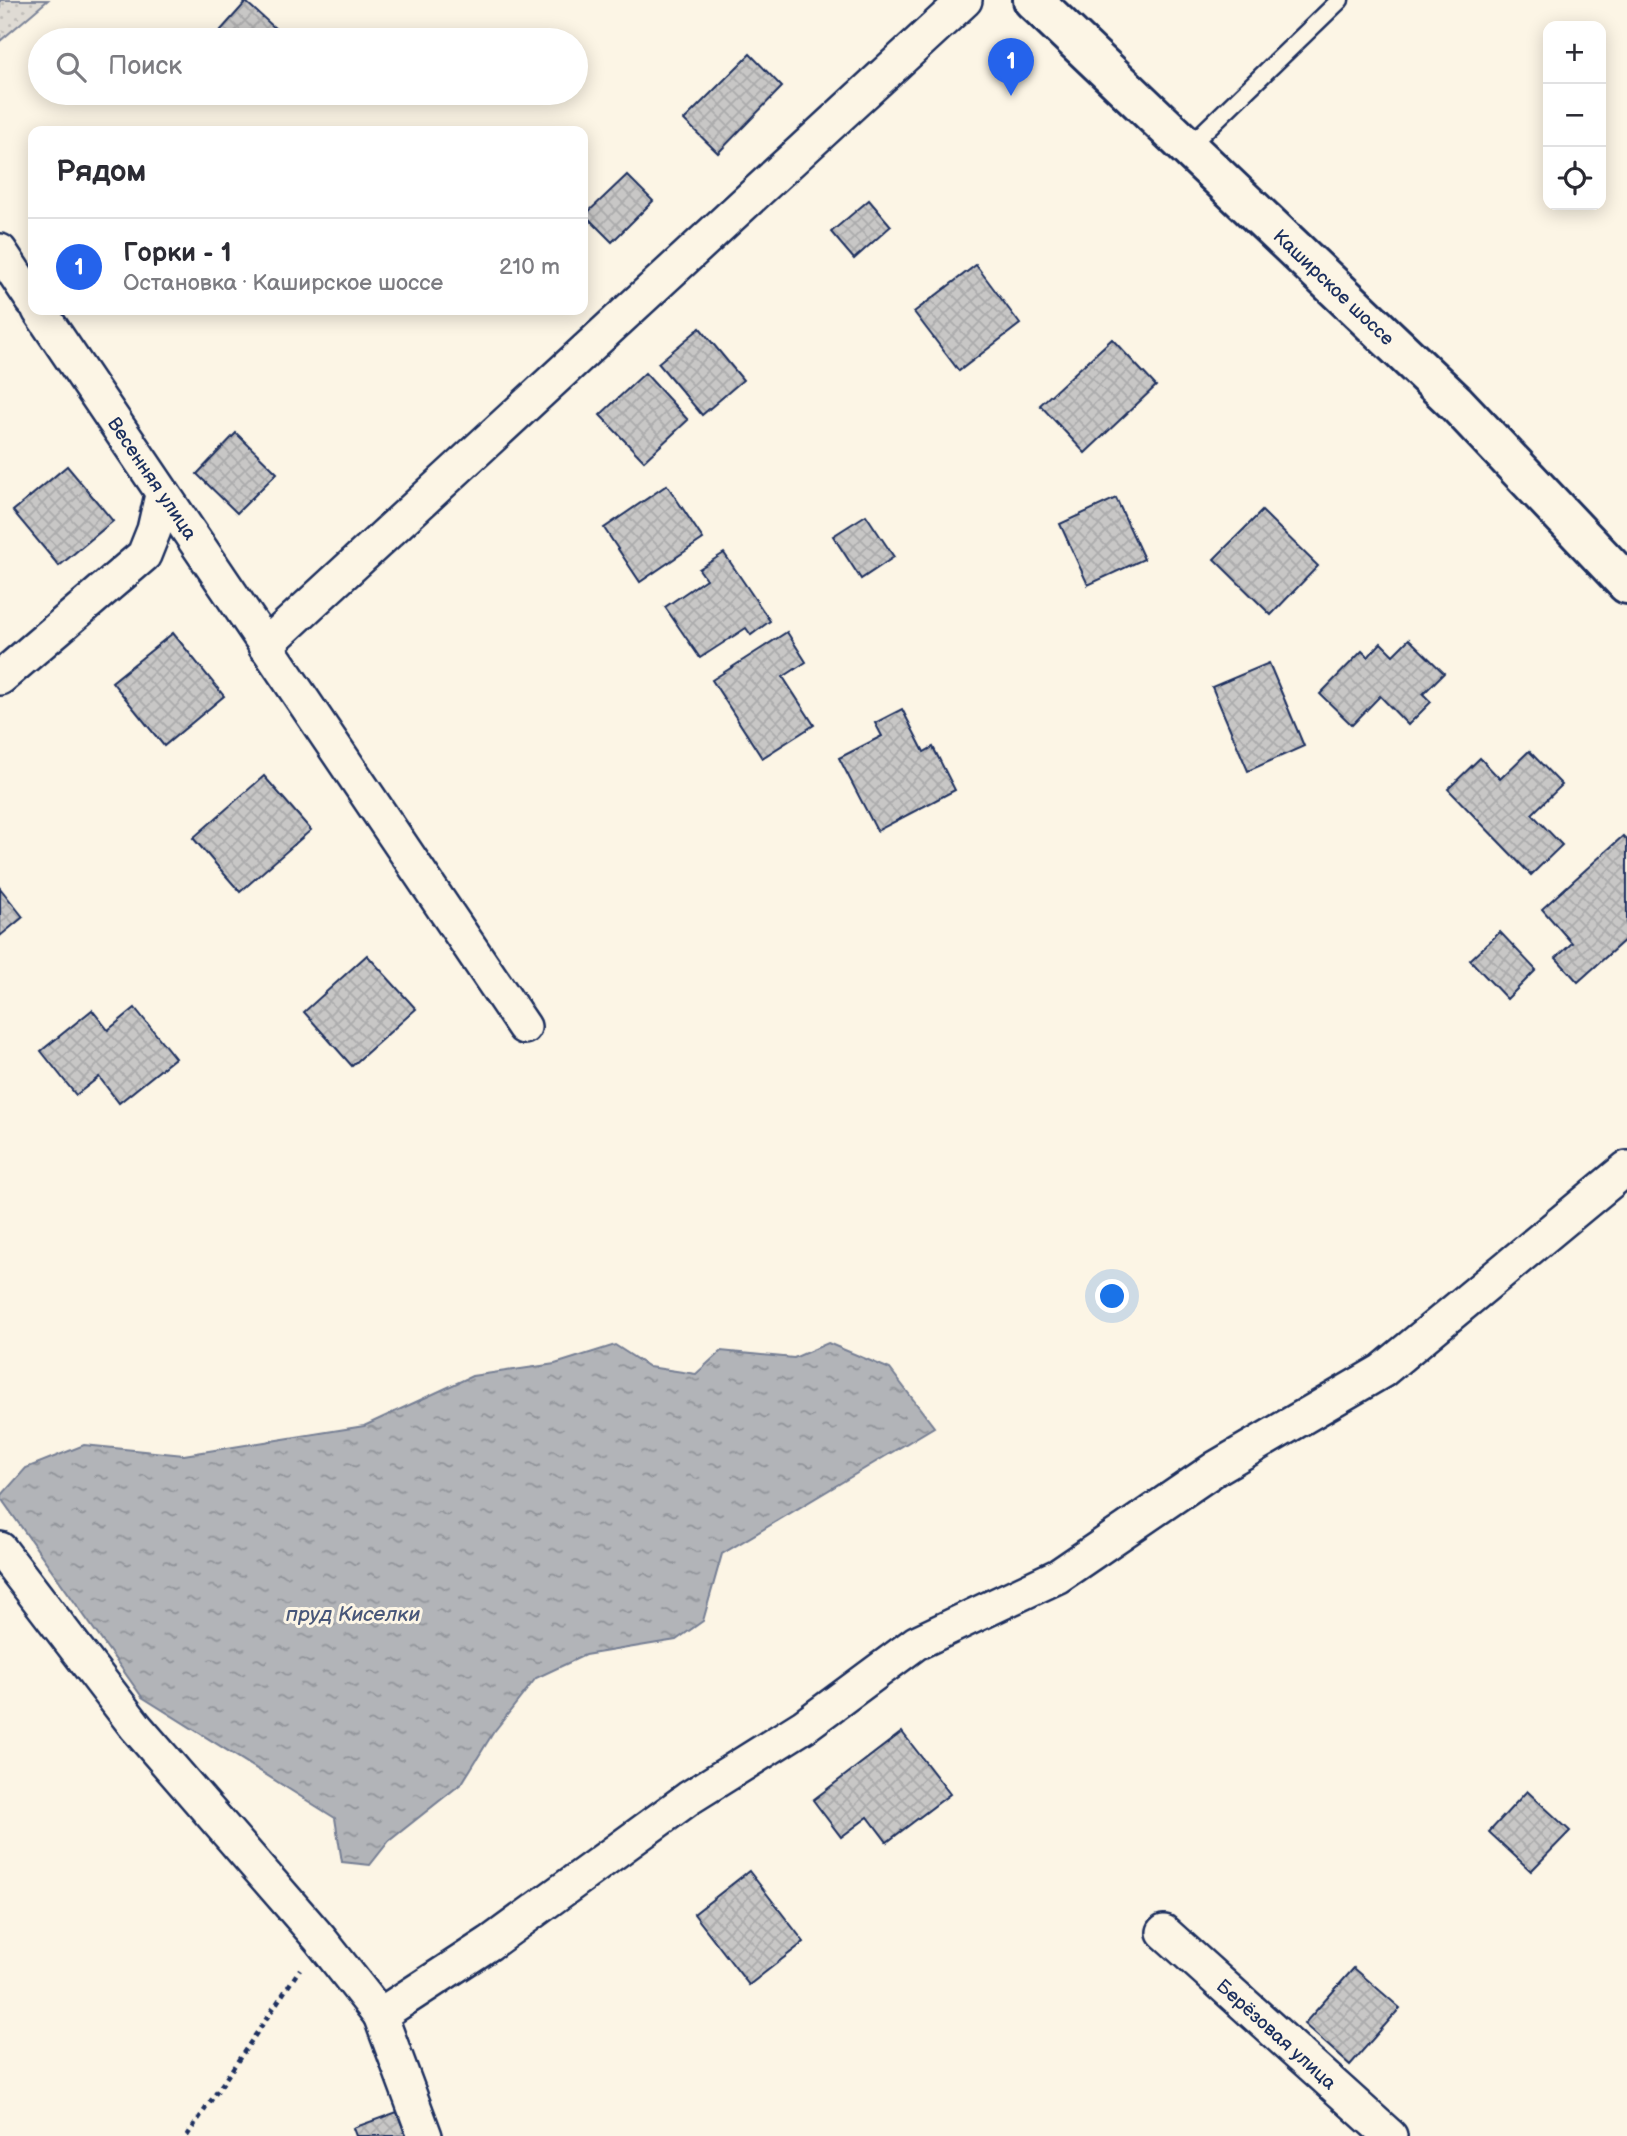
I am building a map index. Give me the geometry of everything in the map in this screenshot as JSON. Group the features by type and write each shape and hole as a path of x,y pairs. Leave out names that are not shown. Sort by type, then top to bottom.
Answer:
{"main road":[{"name":"Каширское шоссе","path":"1033,0 1456,403 1627,584"}],"street":[{"path":"265,646 965,0"},
{"path":"0,251 28,293"},
{"name":"Весенняя улица","path":"42,315 524,1027"},
{"path":"0,678 144,555 154,530 162,495"},
{"path":"380,2015 490,1943 689,1798 804,1726 916,1643 1058,1576 1216,1468 1382,1371 1627,1168"},
{"path":"0,1549 136,1727 320,1939 380,2015 425,2136"},
{"name":"Берёзовая улица","path":"1164,1932 1390,2136"}],"lane":[{"path":"1188,147 1340,0"}],"path":[{"path":"187,2136 320,1939"}],"shaded area":[{"path":"0,0 48,0 0,41"}],"water":[{"name":"пруд Киселки","path":"828,1343 890,1369 934,1427 722,1554 703,1621 676,1640 585,1655 536,1678 493,1733 462,1783 389,1841 370,1865 342,1862 335,1818 142,1697 0,1497 26,1468 84,1445 184,1455 364,1426 472,1376 555,1364 615,1345 649,1367 696,1374 721,1351 794,1358"}],"building":[{"path":"246,2 275,28 223,28"},
{"path":"750,54 782,87 718,153 684,120"},
{"path":"627,175 653,201 612,242 588,218 588,212"},
{"path":"869,200 891,226 854,259 831,232"},
{"path":"976,265 1020,324 959,371 914,312"},
{"path":"700,328 743,380 702,415 658,363"},
{"path":"1112,339 1156,386 1085,453 1040,405"},
{"path":"645,373 688,420 644,461 600,415"},
{"path":"236,433 277,473 237,513 197,474"},
{"path":"67,466 113,521 59,566 13,511"},
{"path":"667,485 703,539 640,582 604,528"},
{"path":"1116,498 1144,559 1088,585 1060,524"},
{"path":"1262,511 1318,566 1271,615 1214,559"},
{"path":"866,515 894,557 861,579 833,536"},
{"path":"724,553 770,621 751,635 746,628 700,658 665,607 706,579 699,569"},
{"path":"787,632 806,662 783,677 814,725 762,758 712,680"},
{"path":"173,633 224,696 164,746 112,682"},
{"path":"1409,639 1444,673 1423,694 1431,702 1408,725 1380,696 1352,725 1320,694 1362,651 1368,657 1381,643 1393,655"},
{"path":"1269,663 1304,746 1248,771 1212,687"},
{"path":"902,709 924,752 933,747 955,790 877,831 839,758 882,736 875,723"},
{"path":"1529,751 1562,785 1532,814 1562,845 1531,875 1448,789 1480,758 1500,779"},
{"path":"264,776 311,830 240,892 193,838"},
{"path":"1623,836 1627,840 1627,938 1578,982 1556,958 1572,943 1542,909"},
{"path":"0,888 23,917 0,936"},
{"path":"1500,932 1536,970 1507,999 1470,960"},
{"path":"367,955 416,1009 352,1066 304,1012"},
{"path":"135,1008 175,1058 119,1103 99,1077 76,1095 41,1051 92,1010 108,1030"},
{"path":"902,1732 950,1794 887,1842 868,1817 841,1837 813,1800"},
{"path":"1527,1791 1570,1831 1531,1871 1489,1832"},
{"path":"749,1871 804,1942 749,1985 694,1914"},
{"path":"1354,1968 1400,2008 1350,2065 1304,2024"},
{"path":"397,2112 406,2136 356,2136 353,2128"}],"place":[{"name":"Горки - 1","path":"1011,96"}]}
